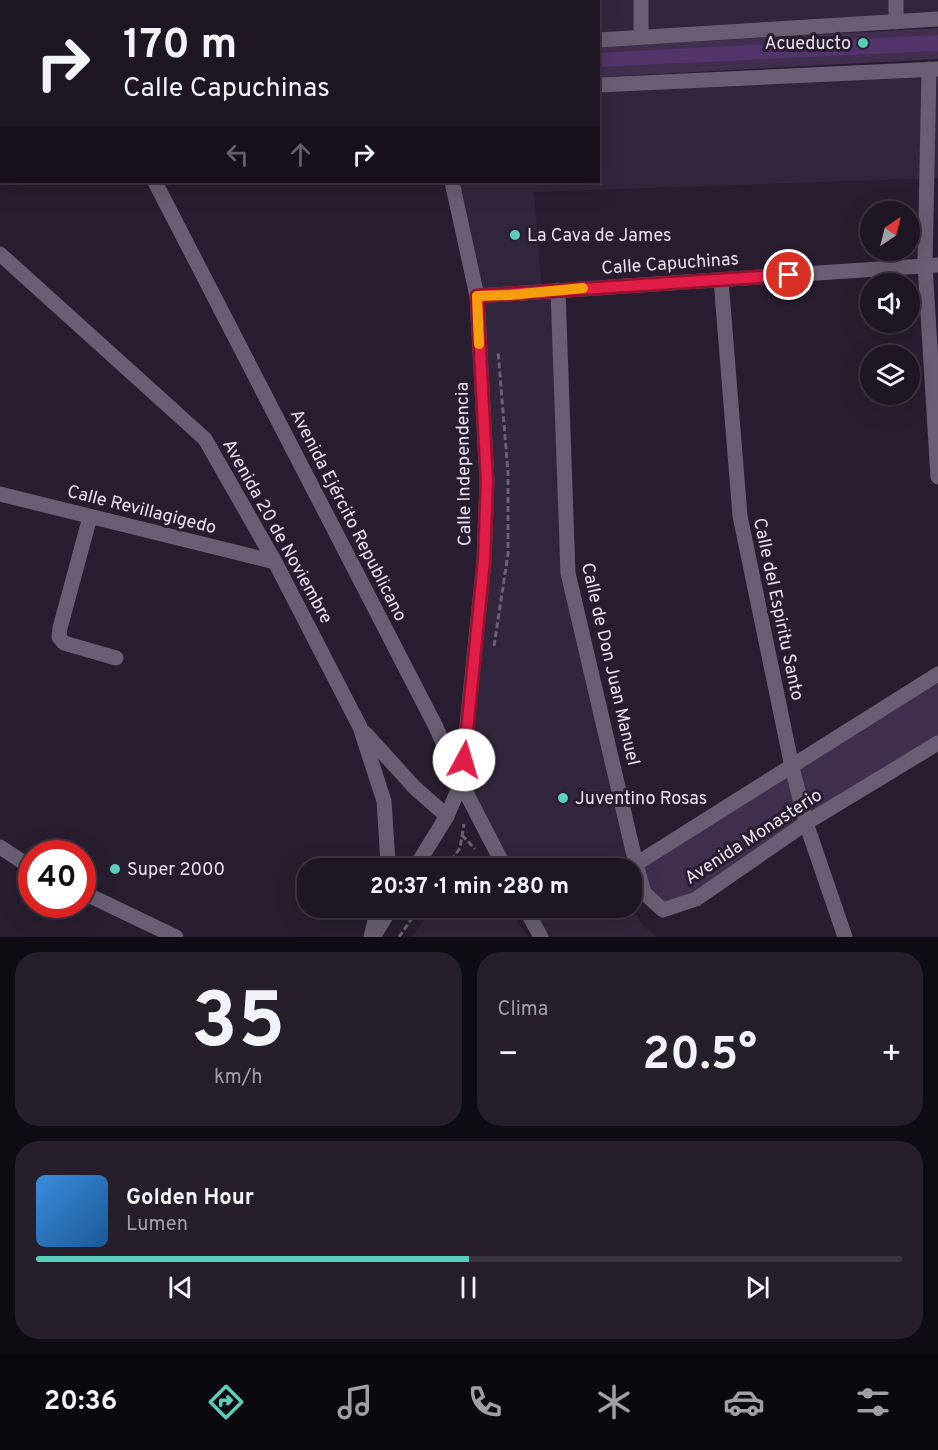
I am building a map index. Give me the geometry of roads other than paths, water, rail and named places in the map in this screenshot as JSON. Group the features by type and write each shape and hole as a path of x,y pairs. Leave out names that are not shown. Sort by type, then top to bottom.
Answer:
{"street":[{"path":"641,0 641,38"},
{"path":"896,0 896,22"},
{"path":"600,40 938,19"},
{"path":"600,85 934,69 931,266 938,477"},
{"name":"Avenida Ejército Republicano","path":"156,183 436,727 461,783 500,858"},
{"name":"Calle Independencia","path":"452,183 477,296 487,481 485,538 461,783"},
{"name":"Avenida 20 de Noviembre","path":"0,254 205,439 275,562 360,727 384,801 388,858"},
{"name":"Calle Capuchinas","path":"477,296 931,266"},
{"name":"Calle del Espiritu Santo","path":"721,280 740,516 792,767 806,823 845,937"},
{"name":"Calle de Don Juan Manuel","path":"558,290 568,573 635,858"},
{"name":"Calle Revillagigedo","path":"0,494 275,562"},
{"path":"90,517 59,638 64,643 116,658"},
{"name":"Avenida Monasterio","path":"642,860 938,674"},
{"name":"Avenida 20 de Noviembre","path":"360,727 415,788 447,816"},
{"name":"Avenida Monasterio","path":"642,886 644,893 663,910 696,899 806,823 938,743"},
{"path":"421,858 447,816 461,783"},
{"path":"0,847 18,859"},
{"path":"96,899 176,937"},
{"path":"372,937 376,918"},
{"path":"372,937 384,918"},
{"path":"531,918 541,937"}],"place":[{"name":"Acueducto","path":"863,43"},
{"name":"La Cava de James","path":"515,235"},
{"name":"Juventino Rosas","path":"563,798"},
{"name":"Super 2000","path":"115,869"}]}
